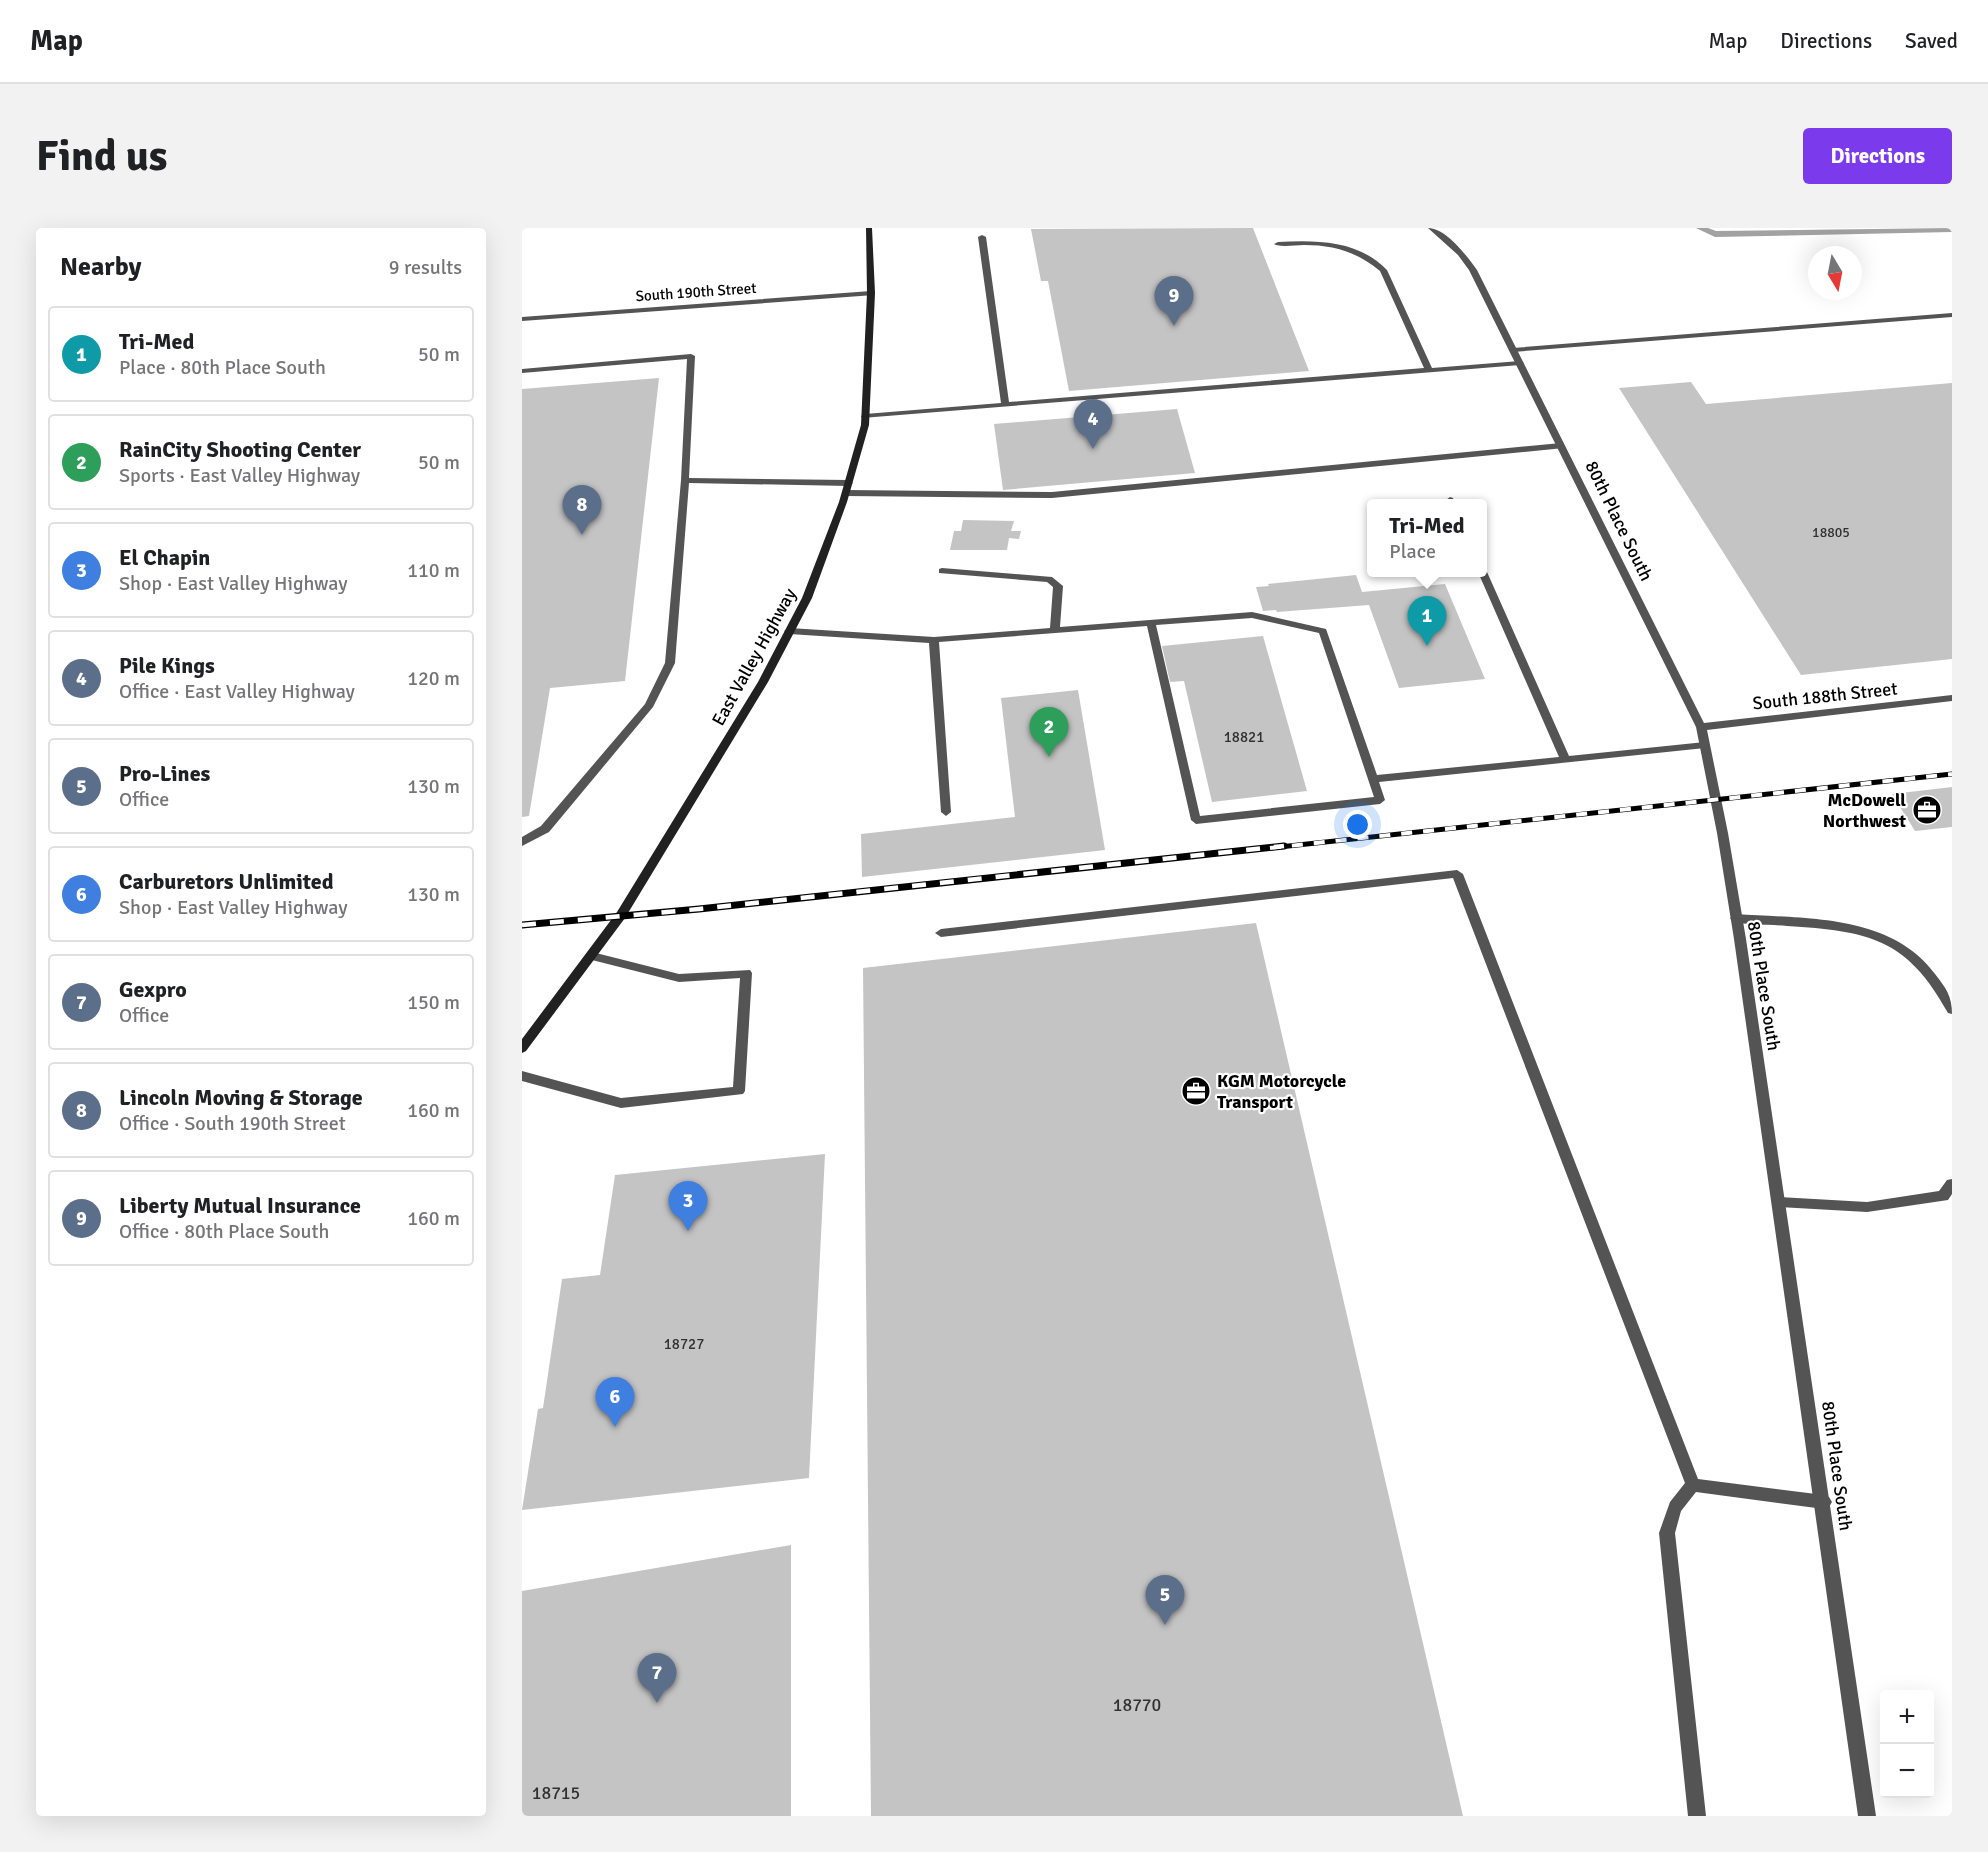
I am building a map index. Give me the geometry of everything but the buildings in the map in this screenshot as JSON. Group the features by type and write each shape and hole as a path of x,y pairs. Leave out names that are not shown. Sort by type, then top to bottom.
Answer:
{"main road":[{"name":"East Valley Highway","path":"522,1048 621,915 762,682 807,598 848,488 865,425 871,293 869,228"}],"street":[{"name":"80th Place South","path":"1431,228 1461,253 1473,270 1701,727 1718,799 1824,1502 1867,1816"},
{"path":"982,237 1005,404"},
{"path":"1278,244 1321,242 1351,250 1374,261 1383,270 1429,370"},
{"name":"South 190th Street","path":"522,319 871,293"},
{"path":"1513,350 1952,315"},
{"path":"522,371 691,356 685,480 670,663 649,705 545,829 522,842"},
{"path":"865,416 1520,363"},
{"path":"685,480 1052,495 1561,446"},
{"path":"942,571 1049,579 1058,586 1055,631"},
{"path":"1484,577 1565,759"},
{"path":"789,631 934,640 1055,631 1150,623 1252,615 1323,631 1380,800 1196,820 1150,623"},
{"path":"934,640 946,812"},
{"name":"South 188th Street","path":"1701,727 1952,698"},
{"path":"1373,779 1705,745"},
{"path":"941,933 1457,874 1693,1485"},
{"path":"1736,918 1822,924 1872,935 1900,946 1919,962 1952,1010"},
{"path":"522,1076 621,1103 739,1090 746,973 679,978 592,956"},
{"path":"1779,1202 1867,1207 1943,1196 1952,1184"},
{"path":"1693,1485 1824,1502"},
{"path":"1693,1485 1675,1507 1667,1533 1697,1816"}],"waterway":[{"path":"1700,228 1715,234 1952,229"}],"railway":[{"path":"1270,848 1952,774"},
{"path":"522,925 699,909 1284,846"}],"place":[{"name":"Liberty Mutual Insurance","path":"1174,326"},
{"name":"Pile Kings","path":"1093,449"},
{"name":"Lincoln Moving & Storage","path":"582,535"},
{"name":"Tri-Med","path":"1427,646"},
{"name":"RainCity Shooting Center","path":"1049,757"},
{"name":"McDowell Northwest","path":"1927,810"},
{"name":"KGM Motorcycle Transport","path":"1196,1091"},
{"name":"El Chapin","path":"688,1231"},
{"name":"Carburetors Unlimited","path":"615,1427"},
{"name":"Pro-Lines","path":"1165,1625"},
{"name":"Gexpro","path":"657,1703"}]}
